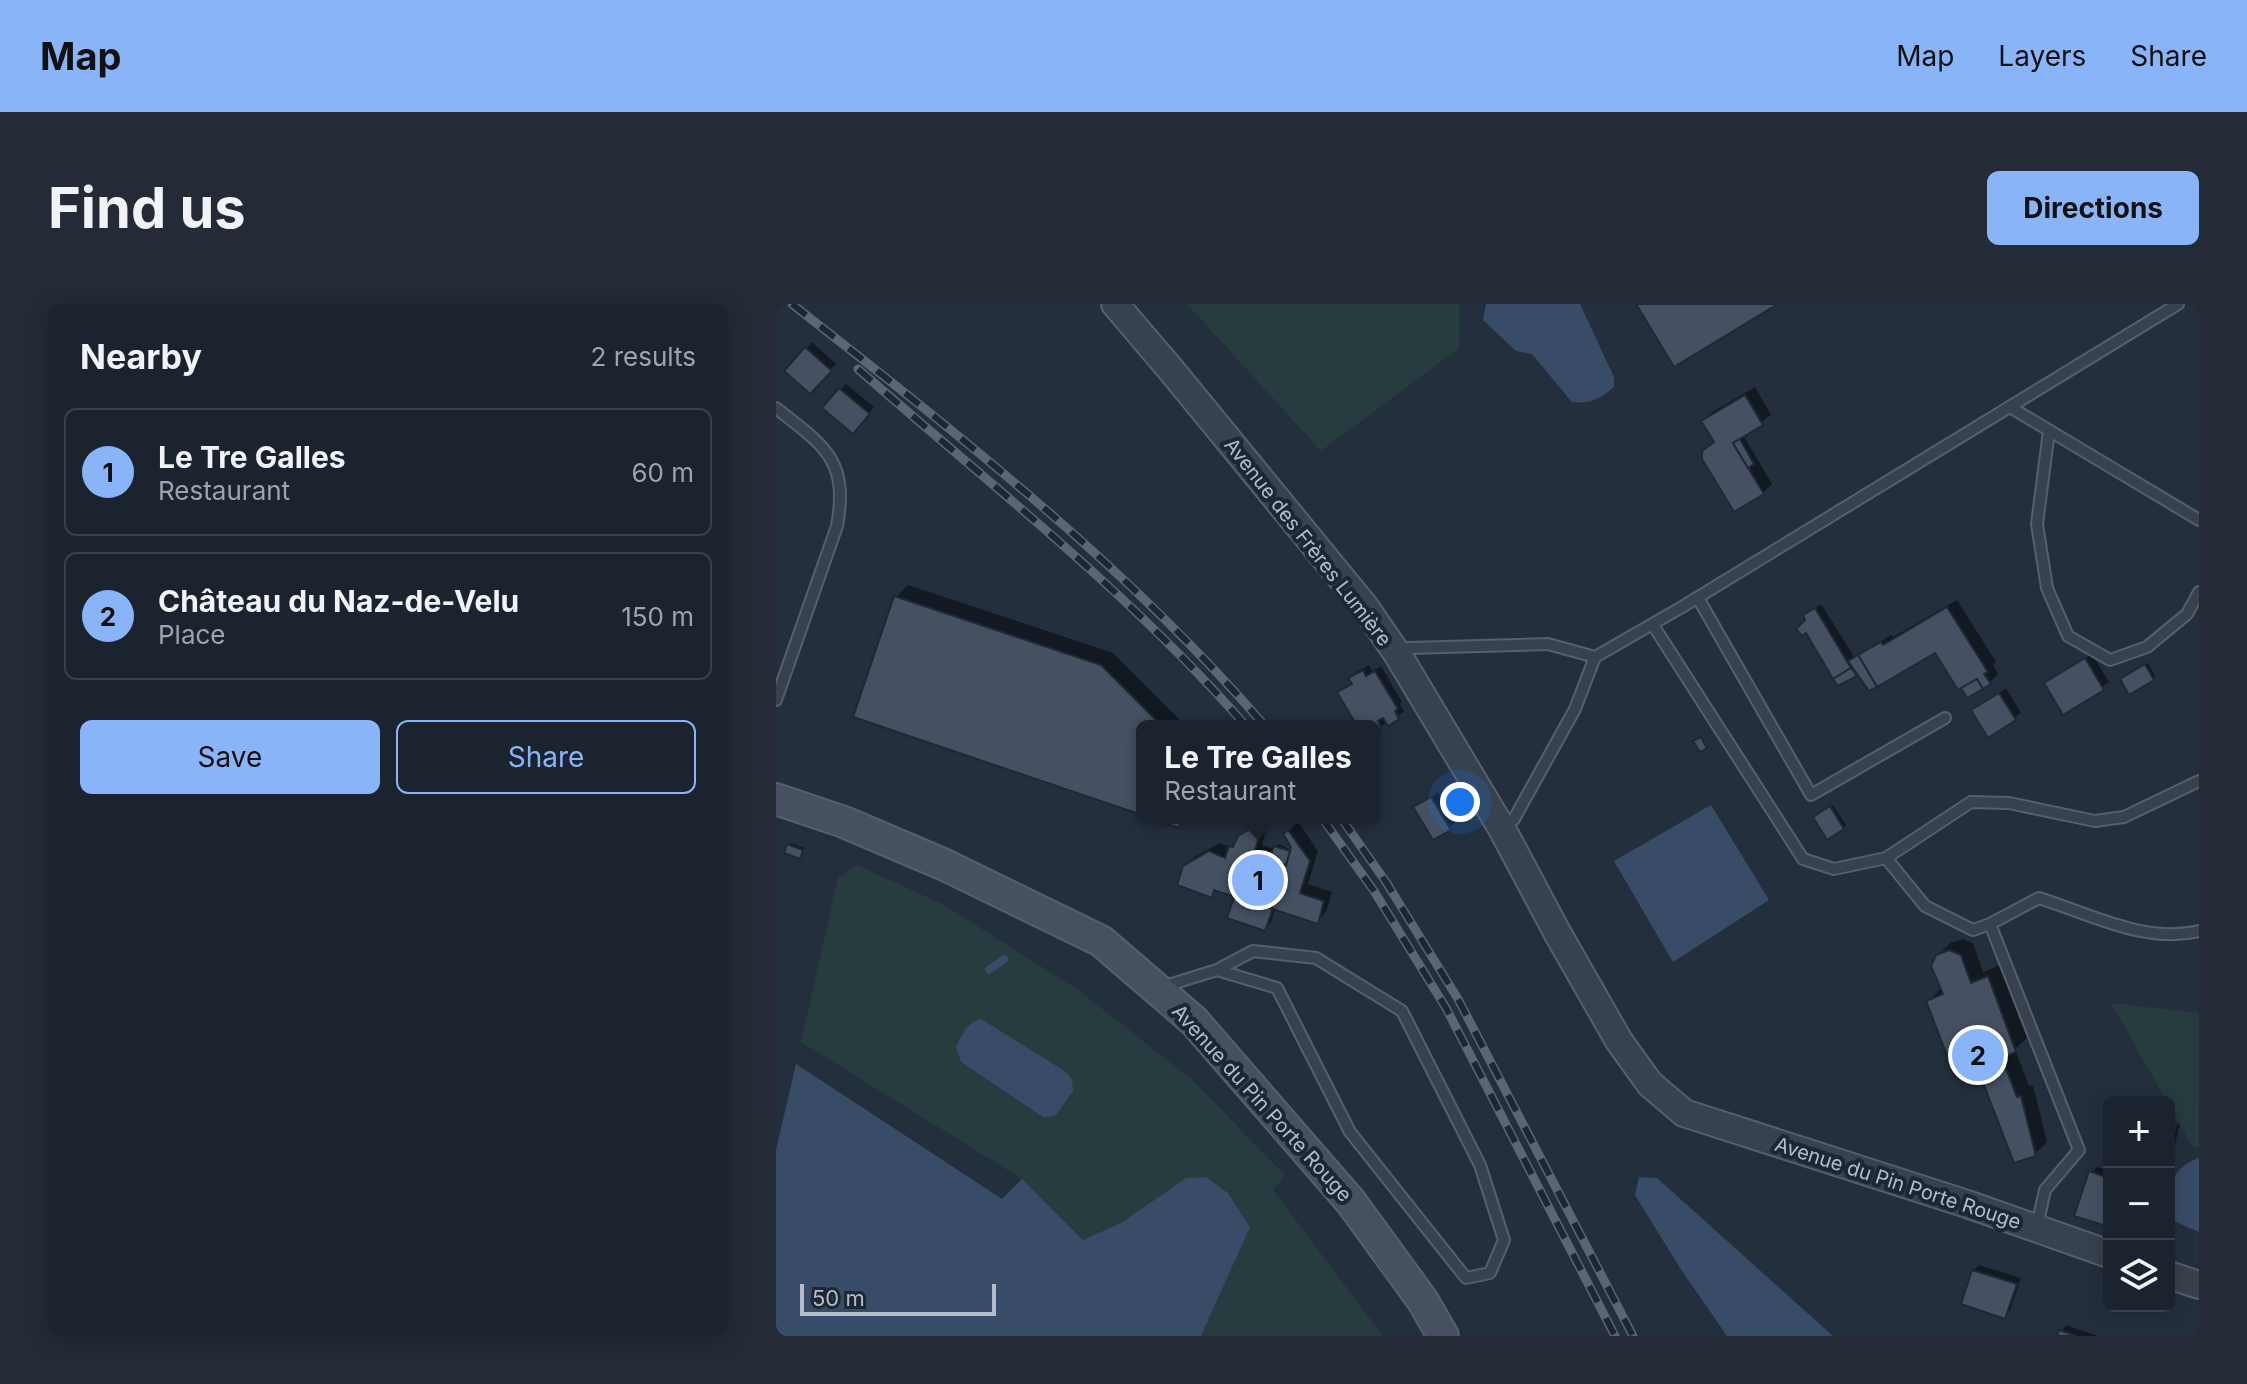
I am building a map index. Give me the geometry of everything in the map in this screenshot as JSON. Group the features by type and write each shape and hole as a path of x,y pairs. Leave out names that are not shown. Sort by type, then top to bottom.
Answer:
{"main road":[{"name":"Avenue du Pin Porte Rouge","path":"776,799 844,822 945,865 1101,941 1194,1021 1351,1202 1423,1301 1443,1336"}],"street":[{"name":"Avenue des Frères Lumière","path":"1115,304 1365,607 1398,655 1501,827 1619,1041 1650,1084"},
{"name":"Avenue du Pin Porte Rouge","path":"1650,1084 1684,1113 2103,1252"},
{"path":"2175,1277 2199,1285"}],"lane":[{"path":"1501,827 1514,819 1575,709 1595,657 1698,598 2173,305"},
{"path":"2010,407 2199,520"},
{"path":"776,408 823,446 834,462 840,482 840,506 837,526 776,700"},
{"path":"2049,431 2037,524 2047,588 2068,636 2110,660 2147,647 2187,614 2199,592"},
{"path":"1698,598 1811,795 1945,718"},
{"path":"1653,625 1803,859 1834,869 1886,858 1971,802 2009,803 2095,821 2124,817 2199,781"},
{"path":"1398,655 1408,648 1548,644 1595,657"},
{"path":"1886,858 1925,906 1973,930 2039,898 2132,930 2180,936 2199,931"},
{"path":"1990,924 2079,1150 2045,1190 2036,1228"},
{"path":"1157,989 1217,970 1253,951 1316,958 1402,1011 1480,1165 1504,1240 1490,1273 1466,1278 1350,1132 1277,988 1217,970"}],"green space":[{"path":"1187,304 1459,304 1459,348 1321,451"},
{"path":"857,865 944,905 1077,989 1190,1078 1285,1175 1273,1190 1383,1336 1201,1336 1250,1227 1228,1193 1206,1177 1186,1178 1121,1223 1084,1240 1022,1179 801,1042 838,878"},
{"path":"2111,1003 2199,1013 2199,1148 2192,1146 2175,1116 2175,1096 2164,1096"}],"water":[{"path":"1486,304 1580,304 1614,377 1614,387 1595,400 1572,402 1532,354 1516,351 1483,320"},
{"path":"1711,805 1769,900 1673,962 1614,861"},
{"path":"981,1019 1066,1072 1072,1080 1073,1091 1055,1116 1043,1117 961,1062 956,1047 969,1026"},
{"path":"796,1064 1002,1199 1022,1179 1083,1240 1121,1223 1186,1178 1206,1177 1228,1193 1250,1227 1201,1336 776,1336 776,1150"},
{"path":"2199,1158 2199,1232 2175,1222 2175,1176 2189,1162"},
{"path":"1639,1177 1657,1178 1833,1336 1727,1336 1635,1195"}],"building":[{"path":"1636,304 1778,304 1674,367"},
{"path":"805,347 832,371 810,394 784,371"},
{"path":"839,388 870,414 853,434 822,408"},
{"path":"1745,395 1763,425 1733,443 1764,494 1734,512 1702,459 1702,451 1714,442 1701,421"},
{"path":"1740,439 1754,464 1748,468 1733,443"},
{"path":"894,596 1101,665 1156,720 1136,720 1136,813 853,717"},
{"path":"1947,607 1988,672 1984,674 1991,684 1983,689 1977,679 1958,690 1935,653 1877,687 1858,655 1881,642 1883,645"},
{"path":"1815,608 1851,668 1833,679 1806,633 1802,636 1796,629 1805,620 1803,615"},
{"path":"1858,655 1877,687 1869,691 1848,661"},
{"path":"2085,658 2104,690 2063,715 2044,683"},
{"path":"2145,664 2154,680 2129,695 2120,679"},
{"path":"1851,668 1857,676 1838,686 1833,679"},
{"path":"1363,670 1366,676 1375,671 1398,709 1395,711 1399,719 1388,726 1383,718 1353,720 1337,692 1352,684 1348,678"},
{"path":"1977,679 1983,689 1967,698 1961,688"},
{"path":"1999,693 2016,720 1988,738 1971,710"},
{"path":"1701,737 1707,748 1700,752 1693,741"},
{"path":"1431,797 1451,830 1433,840 1413,807"},
{"path":"1830,806 1844,829 1827,840 1813,817"},
{"path":"1250,829 1260,833 1254,854 1286,865 1291,847 1283,834 1288,830 1310,861 1300,893 1324,901 1318,924 1214,890 1212,898 1177,885 1183,866 1209,851 1225,858 1229,846 1233,847 1238,836"},
{"path":"787,844 803,850 800,859 784,853"},
{"path":"1274,846 1290,851 1286,865 1269,859"},
{"path":"1234,897 1273,909 1265,931 1227,918"},
{"path":"1949,950 1961,955 1971,983 1988,976 2016,1052 2002,1058 2017,1097 2021,1096 2036,1156 2014,1163 1977,1067 1955,1076 1926,1001 1943,994 1931,966 1936,955"},
{"path":"2089,1171 2103,1176 2103,1225 2074,1216"},
{"path":"1972,1270 2017,1284 2005,1319 1961,1304"},
{"path":"2059,1330 2077,1336 2057,1336"}],"waterway":[{"path":"989,970 1004,959"}],"railway":[{"path":"792,304 978,452 1098,556 1212,667 1260,720"},
{"path":"858,369 1108,585 1202,677 1241,720"},
{"path":"1326,824 1374,891 1446,1008 1615,1336"},
{"path":"1345,824 1386,882 1458,999 1633,1336"}],"place":[{"name":"Le Tre Galles","path":"1258,880"},
{"name":"Château du Naz-de-Velu","path":"1978,1055"}]}
